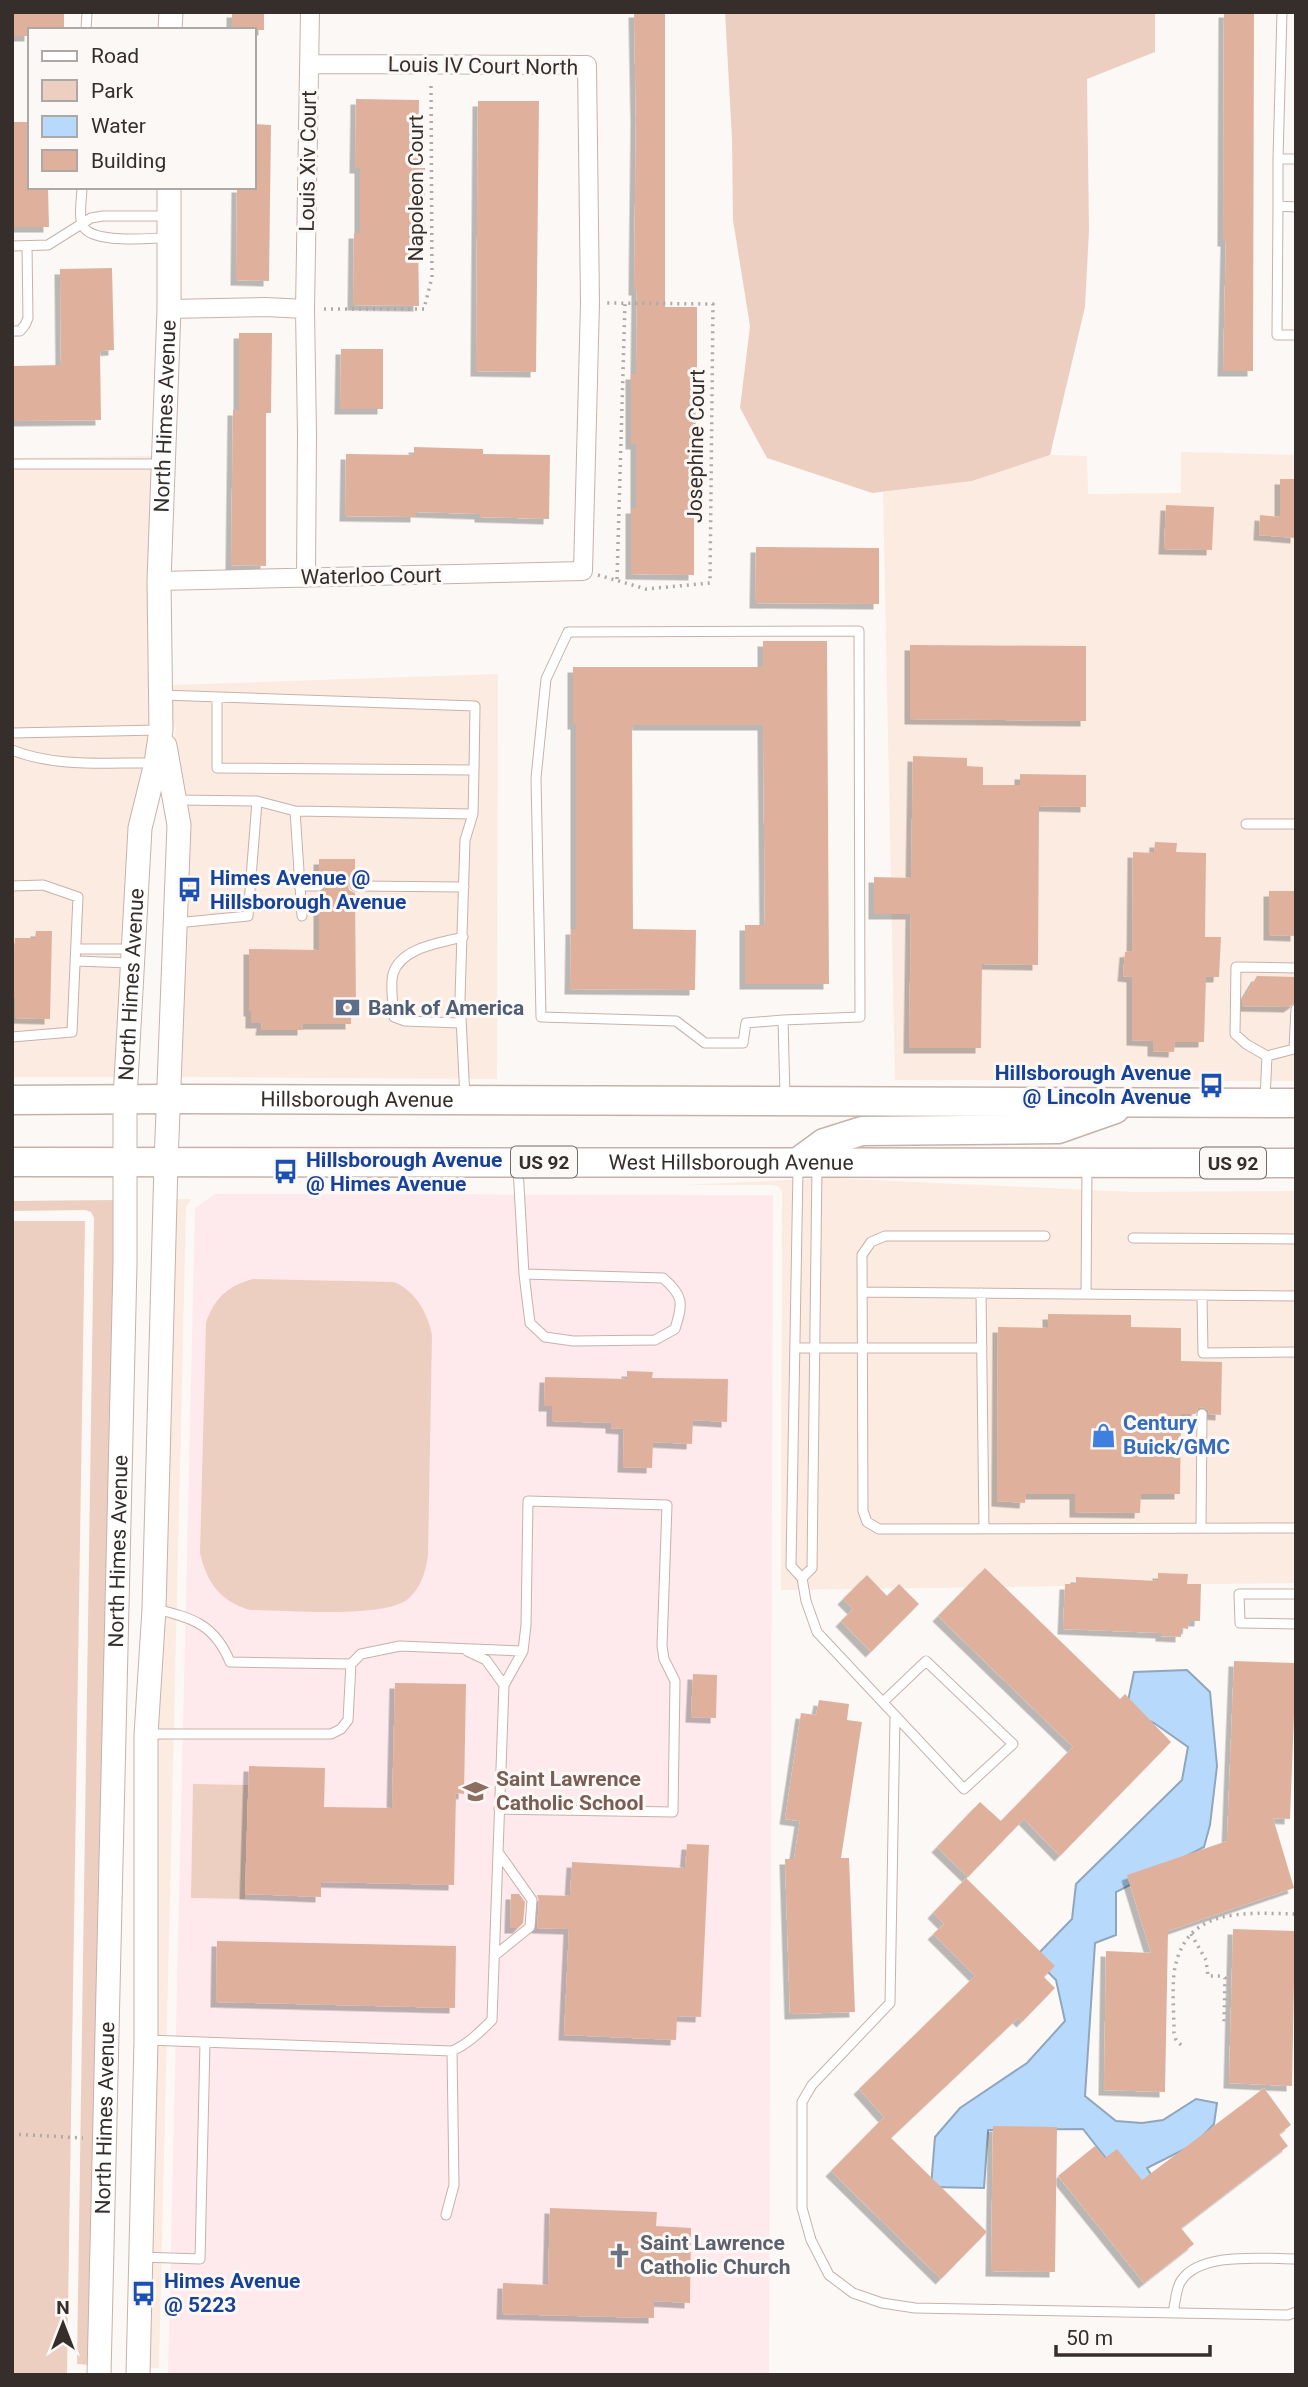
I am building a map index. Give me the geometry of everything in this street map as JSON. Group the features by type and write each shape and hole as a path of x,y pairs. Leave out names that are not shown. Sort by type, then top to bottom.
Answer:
{"main road":[{"name":"Hillsborough Avenue","path":"12,1100 170,1098 785,1101"},
{"path":"785,1101 1296,1103"},
{"path":"808,1162 824,1143 862,1131 1058,1129 1134,1102"},
{"name":"US 92","path":"12,1162 166,1163"},
{"name":"West Hillsborough Avenue","path":"166,1163 1296,1163"}],"street":[{"name":"Louis Xiv Court","path":"306,578 304,309 310,12"},
{"name":"Louis IV Court North","path":"311,64 587,65 590,303"},
{"name":"North Himes Avenue","path":"99,2375 125,1264 125,1098 140,828 158,771 161,730 159,581 169,309 169,189"},
{"path":"583,571 590,303"},
{"path":"169,309 304,309"},
{"name":"Waterloo Court","path":"159,581 583,571"},
{"name":"North Himes Avenue","path":"138,2375 146,2040 146,1735 154,1609 166,1163 179,825 174,800 158,771"},
{"path":"117,1605 154,1609"},
{"path":"114,1734 146,1735"},
{"path":"107,2040 146,2040"},
{"path":"103,2256 140,2257"}],"lane":[{"path":"1282,12 1276,335 1296,335"},
{"path":"1278,159 1296,159"},
{"path":"82,189 82,224 89,234 101,237 169,227"},
{"path":"1278,206 1296,207"},
{"path":"12,246 48,245 91,218 103,216 169,227"},
{"path":"12,331 20,331 28,318 27,246"},
{"path":"12,464 164,464"},
{"path":"859,631 860,1017 783,1020 746,1023 743,1043 705,1043 676,1021 541,1017 536,778 545,679 568,632 859,631"},
{"path":"162,695 475,706 474,814 465,840 460,998 465,1100"},
{"path":"217,698 217,768 474,771"},
{"path":"12,733 161,730"},
{"path":"12,750 63,761 158,771"},
{"path":"174,800 257,801 295,811 474,814"},
{"path":"175,923 248,916 257,801"},
{"path":"295,811 302,916"},
{"path":"1246,824 1296,824"},
{"path":"12,886 43,885 78,897 72,1032 12,1037"},
{"path":"299,886 319,886"},
{"path":"355,886 464,887"},
{"path":"461,1023 405,1021 394,1017 393,973 404,958 420,948 463,937"},
{"path":"77,949 133,956"},
{"path":"76,961 133,956"},
{"path":"1296,968 1236,967 1235,1034 1267,1056 1294,1049 1296,1009"},
{"path":"783,1020 785,1101"},
{"path":"1264,1103 1267,1056"},
{"path":"518,1162 524,1274 530,1323 545,1336 573,1341 655,1340 675,1329 681,1309 677,1289 663,1278 524,1274"},
{"path":"808,1162 795,1349 791,1566 802,1578 806,1601 817,1632 964,1789 1013,1744 926,1661 883,1702"},
{"path":"802,1578 813,1569 815,1349 808,1162"},
{"path":"1086,1294 1087,1163"},
{"path":"1045,1236 884,1236 871,1242 862,1255 863,1511 867,1522 879,1529 1296,1528"},
{"path":"1133,1238 1296,1239"},
{"path":"862,1292 1296,1296"},
{"path":"981,1293 984,1529"},
{"path":"1202,1295 1203,1357 1296,1352"},
{"path":"795,1349 982,1348"},
{"path":"1201,1528 1202,1414"},
{"path":"146,2040 452,2051 461,2047 492,2020 499,1809 504,1685 523,1651 526,1625 528,1501 667,1505 662,1646 664,1660 675,1681 673,1812 499,1809"},
{"path":"1296,1594 1239,1594 1240,1623 1296,1624"},
{"path":"154,1609 194,1621 212,1633 222,1643 230,1662 351,1664"},
{"path":"146,1735 331,1734 341,1729 348,1720 351,1664 360,1654 400,1646 523,1651"},
{"path":"463,1649 486,1660 504,1685"},
{"path":"895,1716 890,2003 812,2085 803,2102 802,2208 811,2240 828,2275 853,2293 881,2303 915,2308 1288,2315 1296,2312"},
{"path":"494,1956 530,1927 532,1900 498,1852"},
{"path":"140,2257 200,2259 205,2043"},
{"path":"446,2215 454,2185 452,2051"},
{"path":"1173,2313 1180,2281 1195,2269 1216,2259 1296,2259"}],"path":[{"name":"Napoleon Court","path":"304,309 424,309 432,277 430,65"},
{"name":"Josephine Court","path":"583,571 646,589 710,583 713,304 590,303"},
{"path":"617,579 625,303"},
{"path":"1181,2045 1174,2033 1174,1974 1180,1950 1191,1934 1205,1921 1226,1915 1296,1914"},
{"path":"1191,1934 1206,1960 1208,1976 1225,1978 1224,2025"},
{"path":"12,2134 83,2138"}],"shaded area":[{"path":"1181,452 1296,455 1296,1081 895,1080 883,492 972,481 1050,455 1087,456 1088,494 1181,493"},
{"path":"154,456 152,726 116,1077 12,1077 12,458"},
{"path":"498,674 497,1079 181,1077 189,826 174,737 176,728 173,727 173,685"},
{"path":"831,1178 1132,1192 1296,1191 1296,1583 781,1590 782,1192 779,1187 773,1185 685,1185"},
{"name":"Saint Lawrence Catholic School","path":"215,1194 773,1195 769,2375 168,2375 195,1208"},
{"path":"176,1199 191,1199 186,1208 159,2368 149,2368 156,1735 166,1598"}],"green space":[{"path":"725,12 1155,12 1155,52 1087,79 1089,231 1085,307 1050,455 972,481 872,493 767,458 740,408 750,326 733,220 732,139"},
{"path":"114,1200 89,2365 77,2364 94,1218 91,1212 85,1210 12,1211 12,1201"},
{"path":"12,1221 85,1221 67,2375 12,2375"},
{"path":"253,1279 394,1282 415,1297 427,1319 432,1335 428,1555 420,1584 408,1599 396,1605 356,1611 250,1610 223,1596 207,1573 200,1553 206,1323 223,1294 236,1285"},
{"path":"193,1784 248,1785 245,1899 191,1898"}],"water":[{"path":"1187,1670 1210,1692 1217,1766 1210,1825 1204,1847 1116,1892 1116,1935 1095,1943 1085,2096 1116,2121 1142,2123 1163,2120 1196,2099 1217,2103 1214,2124 1195,2144 1147,2168 1164,2196 1126,2184 1083,2129 988,2130 984,2188 931,2187 935,2137 960,2108 1027,2063 1065,2021 1056,1980 1034,1958 1072,1919 1076,1884 1182,1780 1188,1747 1154,1723 1132,1713 1128,1701 1134,1672"}],"building":[{"path":"13,12 64,12 64,28 28,28 28,36 13,36"},
{"path":"232,12 264,12 264,30 232,28"},
{"path":"634,12 665,12 665,307 697,307 697,509 694,510 694,575 631,574 631,508 636,508 636,444 631,444 631,374 636,374 637,290 634,290"},
{"path":"1224,12 1254,12 1253,371 1223,371 1226,241 1223,241"},
{"path":"356,99 419,100 418,168 425,168 424,237 418,237 419,306 353,305 354,233 360,233 360,168 355,168"},
{"path":"478,101 539,101 536,372 476,371"},
{"path":"12,122 28,122 28,189 48,189 49,227 12,227"},
{"path":"256,124 271,125 269,281 236,280 237,189 256,189"},
{"path":"112,268 114,350 100,351 101,420 12,421 12,366 61,365 60,269"},
{"path":"239,333 272,333 271,413 266,413 266,566 231,565 233,410 239,410"},
{"path":"341,349 383,349 383,409 340,409"},
{"path":"414,447 483,449 483,454 550,455 549,519 416,512 416,517 345,516 346,454 414,455"},
{"path":"1280,479 1296,479 1296,538 1259,535 1260,515 1280,517"},
{"path":"1166,505 1214,507 1212,550 1164,549"},
{"path":"756,547 879,548 879,604 755,603"},
{"path":"763,641 827,641 829,984 745,984 745,925 765,925 763,725 632,725 633,929 696,930 695,990 570,989 571,929 576,929 576,724 573,724 573,667 763,667"},
{"path":"910,645 1086,646 1086,721 910,719"},
{"path":"913,756 967,758 967,766 983,767 983,785 1020,785 1020,774 1086,775 1086,807 1039,806 1038,965 982,964 981,1048 909,1048 911,914 874,914 874,877 911,878"},
{"path":"1155,842 1177,843 1176,852 1206,853 1205,937 1221,937 1219,977 1206,977 1204,1042 1175,1042 1174,1052 1153,1051 1153,1041 1132,1040 1132,977 1123,976 1125,952 1132,951 1133,852 1154,853"},
{"path":"319,859 355,859 355,879 348,885 349,890 355,893 356,1010 351,1010 351,1024 303,1024 303,1030 261,1030 262,1023 251,1023 249,1011 249,949 319,950 319,893 326,887 325,882 319,879"},
{"path":"1269,891 1296,891 1296,936 1269,935"},
{"path":"36,931 52,931 50,1019 15,1018 15,998 12,998 15,938 35,938"},
{"path":"1257,976 1296,977 1296,1002 1289,1007 1242,1006 1242,1001"},
{"path":"1048,1314 1131,1315 1131,1327 1181,1328 1181,1361 1222,1362 1221,1415 1209,1414 1203,1407 1198,1408 1195,1414 1181,1414 1180,1494 1141,1494 1140,1513 1075,1512 1075,1494 1026,1494 1025,1503 997,1501 998,1327 1048,1328"},
{"path":"627,1371 653,1372 652,1378 728,1379 727,1422 693,1420 692,1444 653,1442 652,1468 623,1467 624,1429 611,1428 611,1423 552,1421 552,1406 544,1406 545,1377 627,1379"},
{"path":"985,1568 1120,1699 1125,1694 1171,1742 1060,1856 1024,1819 968,1877 937,1847 980,1802 1001,1821 1073,1747 938,1616"},
{"path":"1158,1573 1188,1574 1187,1584 1201,1584 1200,1621 1189,1621 1188,1629 1181,1628 1181,1637 1161,1636 1161,1633 1063,1629 1065,1584 1076,1584 1076,1577 1158,1581"},
{"path":"867,1575 887,1596 899,1584 919,1604 871,1652 841,1621 853,1609 843,1599"},
{"path":"1234,1661 1296,1663 1290,1819 1273,1818 1294,1888 1168,1931 1165,2092 1104,2090 1106,1951 1151,1953 1127,1875 1227,1841"},
{"path":"693,1674 717,1675 716,1718 691,1717"},
{"path":"395,1683 466,1684 464,1794 456,1793 454,1885 321,1882 321,1897 245,1894 249,1766 325,1768 324,1807 392,1808"},
{"path":"819,1700 849,1704 847,1720 862,1722 841,1858 849,1858 855,2012 790,2014 785,1859 794,1859 800,1821 785,1819 801,1713 816,1715"},
{"path":"687,1844 709,1845 701,2017 677,2016 676,2040 564,2035 569,1929 537,1928 537,1895 570,1896 572,1862 685,1868"},
{"path":"966,1878 1055,1966 1044,1977 1055,1988 1022,2022 1018,2018 891,2138 987,2232 941,2279 831,2171 884,2117 859,2089 975,1976 933,1934 944,1924 933,1913"},
{"path":"511,1894 519,1894 525,1902 523,1923 518,1928 510,1928"},
{"path":"1233,1929 1295,1931 1292,2086 1229,2083"},
{"path":"217,1941 456,1946 455,2008 216,2002"},
{"path":"1264,2088 1291,2125 1279,2134 1288,2146 1181,2228 1194,2244 1144,2283 1058,2176 1095,2146 1105,2158 1117,2149 1142,2180"},
{"path":"993,2126 1057,2127 1055,2272 991,2271"},
{"name":"Saint Lawrence Catholic Church","path":"550,2208 657,2212 656,2226 691,2228 690,2303 654,2301 654,2318 502,2314 503,2283 548,2285"}],"place":[{"name":"Himes Avenue @ Hillsborough Avenue","path":"190,890"},
{"name":"Bank of America","path":"348,1008"},
{"name":"Hillsborough Avenue @ Lincoln Avenue","path":"1211,1085"},
{"name":"Hillsborough Avenue @ Himes Avenue","path":"286,1172"},
{"name":"Century Buick/GMC","path":"1103,1435"},
{"name":"Saint Lawrence Catholic School","path":"476,1791"},
{"name":"Saint Lawrence Catholic Church","path":"620,2255"},
{"name":"Himes Avenue @ 5223","path":"144,2293"}]}
